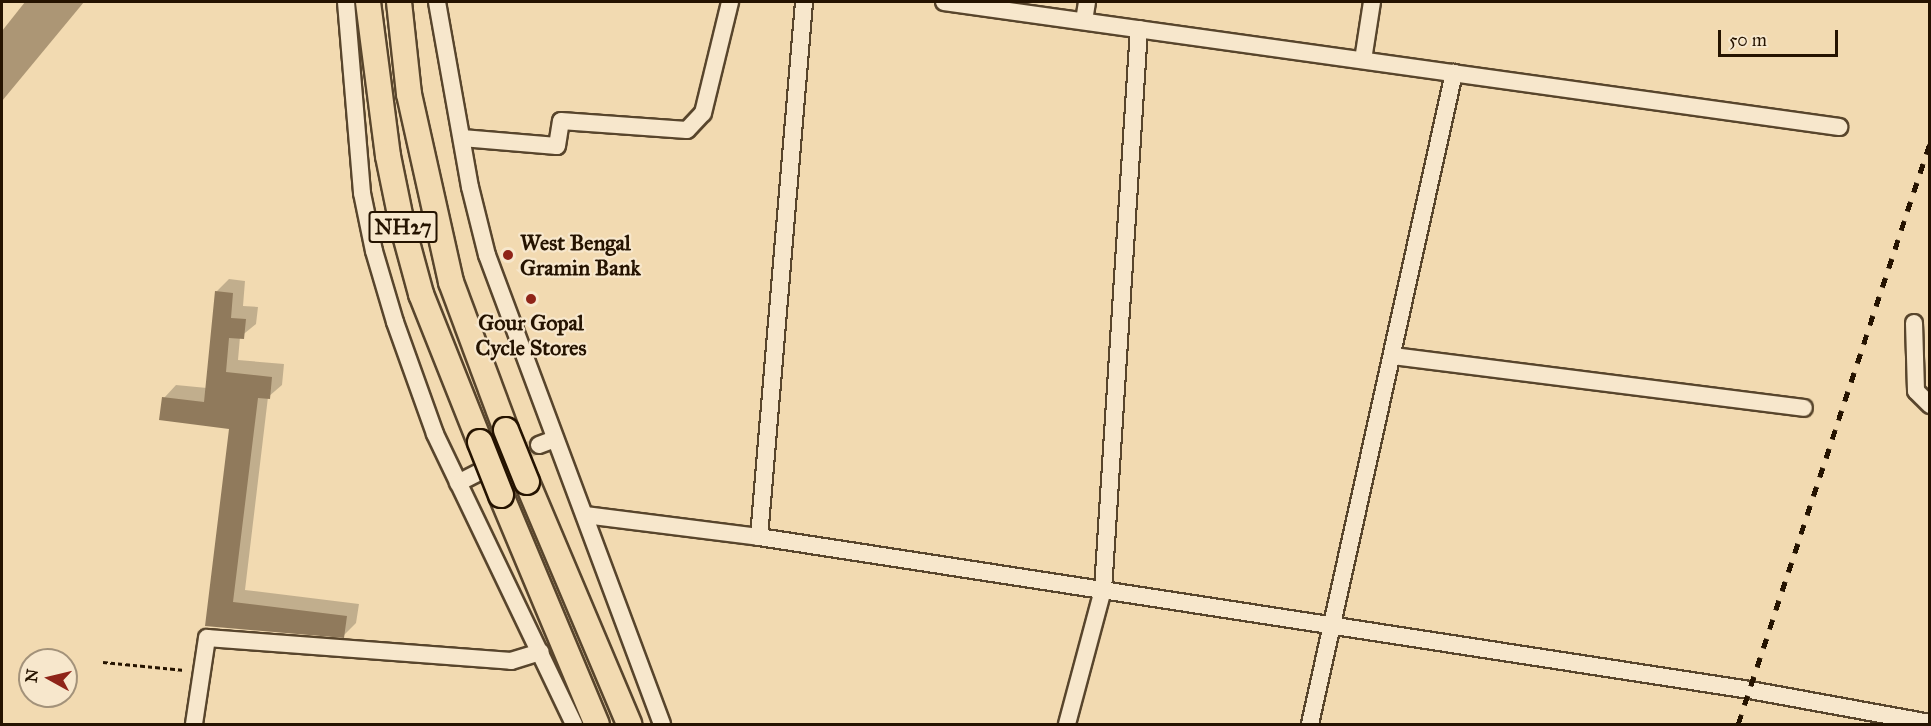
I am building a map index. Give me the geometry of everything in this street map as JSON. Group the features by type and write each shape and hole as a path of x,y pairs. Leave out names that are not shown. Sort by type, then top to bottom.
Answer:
{"highway":[{"name":"NH27","path":"368,2 388,156 402,224 421,294 501,495 597,724"},
{"name":"NH27","path":"399,2 409,94 448,272 506,430 628,724"}],"street":[{"path":"346,2 354,123 374,251 416,385 458,483 574,724"},
{"path":"437,2 462,138 487,255 547,442 585,515 662,724"},
{"path":"462,138 556,146 561,121 687,130 703,113 730,2"},
{"path":"759,537 804,2"},
{"path":"944,2 1839,127"},
{"path":"1084,21 1087,2"},
{"path":"1363,60 1372,2"},
{"path":"1067,724 1103,590 1139,29"},
{"path":"1310,724 1335,626 1454,73"},
{"path":"1914,323 1916,391 1929,405"},
{"path":"1393,356 1804,408"},
{"path":"458,483 484,470"},
{"path":"585,515 759,537 1750,690 1929,723"},
{"path":"194,724 207,638 511,661 541,652"}],"path":[{"path":"103,662 202,672"}],"shaded area":[{"path":"25,2 84,2 2,101 2,31"}],"building":[{"path":"215,291 233,293 231,318 246,319 244,339 229,338 226,372 272,377 270,399 258,398 233,602 347,616 344,638 205,626 229,429 159,420 162,397 204,402"}],"tunnel":[{"path":"484,470 539,445"}],"railway":[{"path":"1738,724 1930,142"}],"place":[{"name":"West Bengal Gramin Bank","path":"508,255"},
{"name":"Gour Gopal Cycle Stores","path":"531,299"}]}
